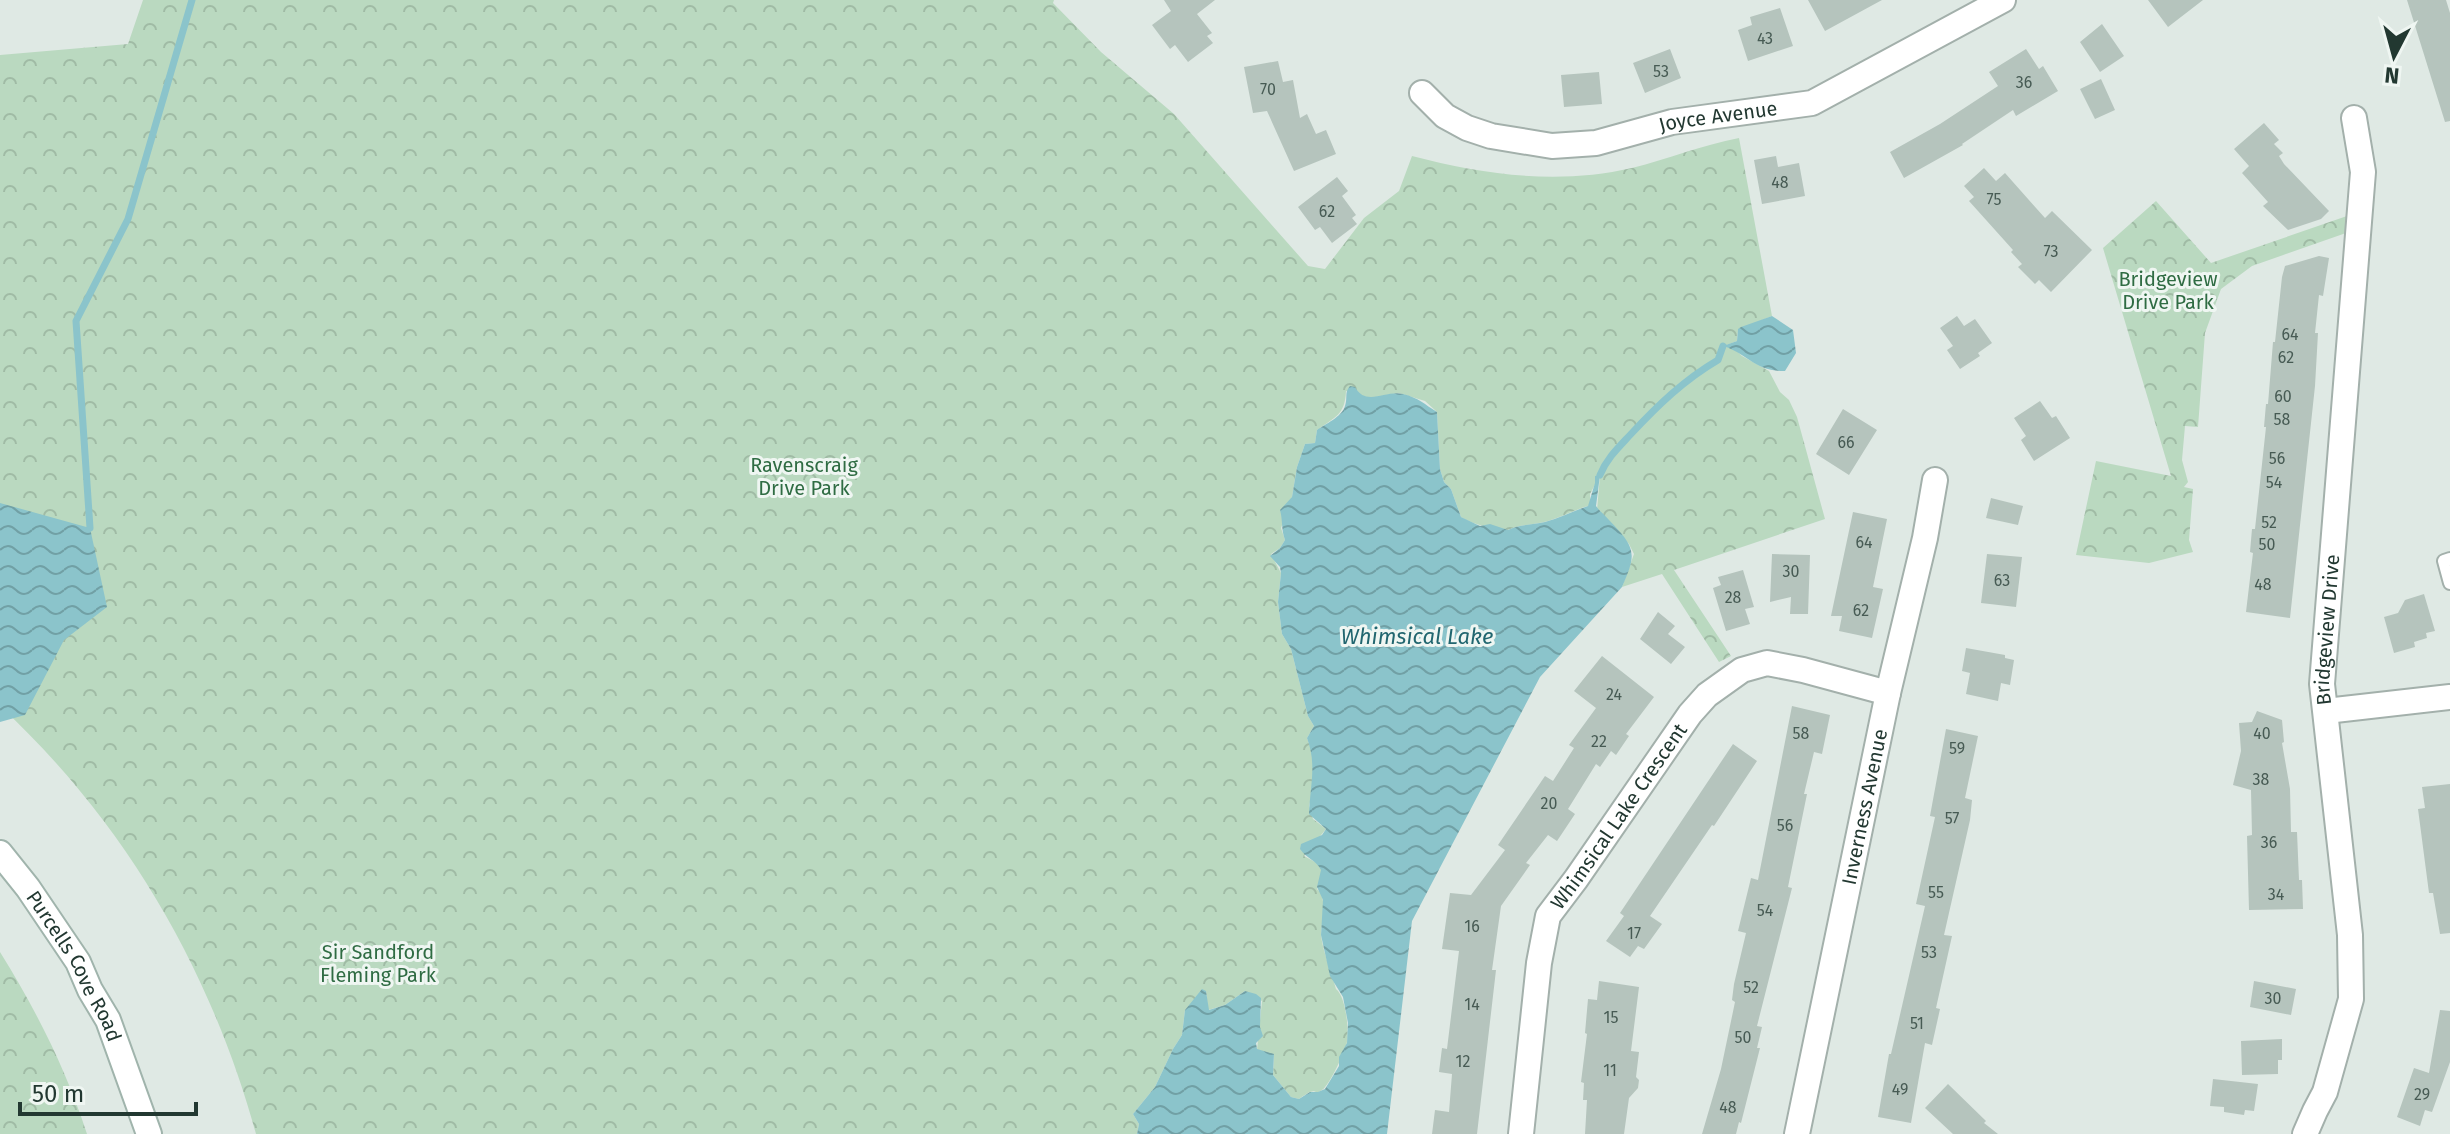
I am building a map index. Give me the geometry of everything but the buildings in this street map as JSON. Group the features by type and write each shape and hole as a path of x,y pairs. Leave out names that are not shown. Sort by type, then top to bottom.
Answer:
{"street":[{"name":"Joyce Avenue","path":"1422,93 1445,116 1491,136 1552,146 1596,143 1685,120 1812,103 2003,0"},
{"name":"Bridgeview Drive","path":"2305,1134 2325,1092 2351,999 2352,958 2322,684 2363,172 2354,118"},
{"name":"Inverness Avenue","path":"1797,1134 1935,480"},
{"name":"Whimsical Lake Crescent","path":"1521,1134 1539,963 1548,916 1690,714 1707,695 1742,670 1767,663 1888,693"},
{"path":"2326,711 2450,697"},
{"name":"Purcells Cove Road","path":"0,853 28,888 78,962 108,1020 149,1134"}],"lane":[{"path":"2450,559 2444,561 2450,583"}],"green space":[{"name":"Ravenscraig Drive Park","path":"143,0 1054,0 1053,3 1101,52 1174,114 1308,266 1325,269 1364,218 1399,191 1412,156 1494,173 1577,176 1632,168 1739,138 1772,316 1738,330 1737,341 1724,346 1735,349 1769,371 1780,392 1789,400 1797,417 1825,519 1674,570 1731,656 1719,662 1662,574 1622,587 1634,554 1629,544 1597,510 1600,475 1590,494 1588,506 1548,521 1508,530 1478,525 1461,517 1451,489 1444,482 1440,469 1437,412 1425,401 1399,393 1370,398 1346,391 1341,410 1317,430 1315,443 1305,444 1281,528 1285,540 1271,554 1281,573 1278,602 1282,634 1291,649 1308,716 1314,726 1307,738 1313,754 1313,790 1309,806 1313,819 1326,829 1304,856 1317,863 1322,870 1317,889 1323,904 1321,938 1347,1022 1344,1052 1329,1082 1318,1092 1310,1092 1299,1099 1291,1097 1273,1075 1274,1055 1257,1050 1262,1001 1245,991 1225,1005 1208,1010 1206,991 1185,1010 1182,1035 1155,1087 1133,1114 1139,1124 1137,1134 256,1134 215,1014 158,902 124,849 86,799 45,751 0,706 0,55 128,44"},
{"name":"Bridgeview Drive Park","path":"2156,201 2211,263 2347,216 2346,233 2252,266 2221,289 2205,333 2198,427 2185,426 2182,460 2188,482 2184,487 2193,489 2189,540 2193,552 2149,563 2076,555 2096,461 2171,476 2103,248"},
{"path":"0,952 49,1040 87,1134 0,1134"}],"water":[{"path":"1772,316 1793,330 1796,353 1785,371 1766,368 1723,346 1737,341 1741,327"},
{"name":"Whimsical Lake","path":"1350,386 1370,397 1396,393 1409,396 1437,412 1440,469 1444,482 1451,489 1461,517 1480,526 1490,524 1508,530 1551,520 1588,506 1595,476 1600,475 1596,506 1629,545 1630,566 1622,587 1540,677 1412,921 1387,1134 1137,1134 1139,1124 1133,1114 1155,1087 1182,1035 1185,1010 1202,989 1206,991 1209,1010 1225,1005 1245,991 1261,998 1260,1027 1263,1036 1256,1043 1257,1049 1274,1054 1273,1075 1291,1097 1299,1099 1310,1092 1325,1089 1339,1066 1339,1057 1347,1043 1348,1023 1343,997 1330,976 1321,935 1323,900 1317,887 1321,870 1300,849 1301,844 1322,835 1326,829 1309,814 1312,766 1307,738 1314,726 1308,716 1291,649 1282,634 1278,602 1281,573 1280,567 1270,556 1285,540 1280,510 1292,497 1305,444 1315,443 1317,430 1340,414"},
{"path":"0,503 90,528 107,607 64,640 25,715 0,722"}],"waterway":[{"path":"90,528 76,321 128,219 192,0"},
{"path":"1600,475 1614,453 1651,413 1718,360 1723,346"}],"park label":[{"name":"Sir Sandford Fleming Park","path":"378,964"}]}
